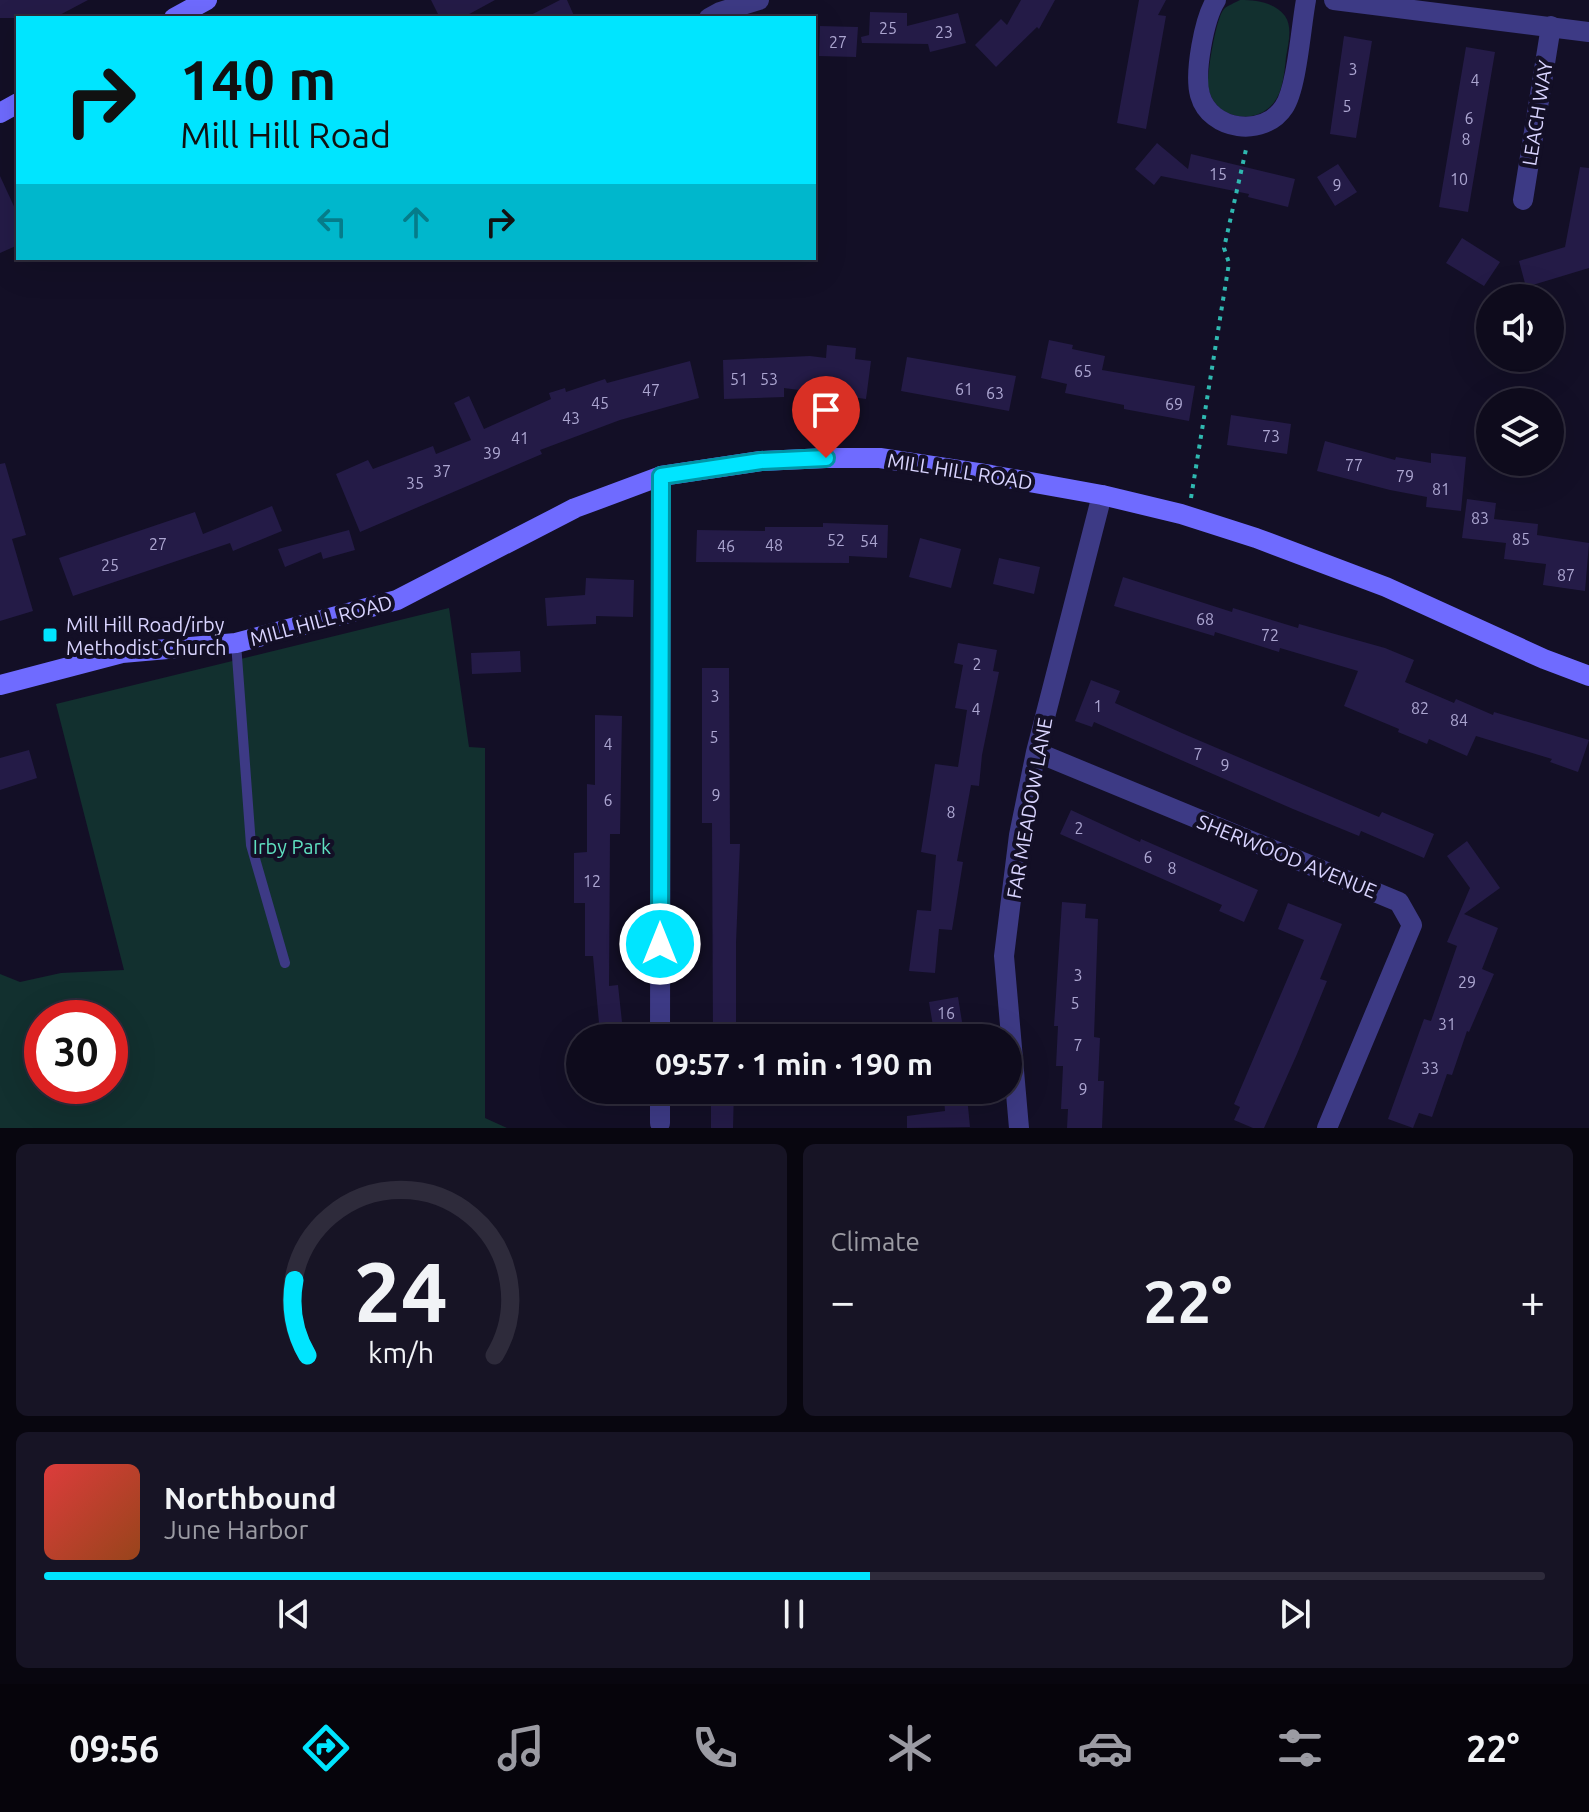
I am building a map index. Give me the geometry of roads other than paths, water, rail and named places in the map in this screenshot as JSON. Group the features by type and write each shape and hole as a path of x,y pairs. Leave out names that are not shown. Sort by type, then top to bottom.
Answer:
{"street":[{"path":"178,16 206,0"},
{"path":"715,10 759,0"},
{"path":"1216,0 1206,23 1198,77 1200,96 1209,111 1238,127 1271,119 1283,109 1290,95 1306,0"},
{"path":"1334,0 1589,32"},
{"name":"LEACH WAY","path":"1523,200 1551,26"},
{"name":"MILL HILL ROAD","path":"0,685 122,653 236,643 397,600 575,508 661,476 761,461 880,458 1102,495 1188,516 1386,587 1544,659 1589,676"},
{"path":"660,1024 661,476"},
{"name":"FAR MEADOW LANE","path":"1019,1128 1004,956 1019,835 1036,752 1102,495"},
{"name":"SHERWOOD AVENUE","path":"1036,752 1399,902 1412,925 1327,1128"},
{"path":"660,1104 660,1123"}],"lane":[{"path":"236,643 251,845 285,963"}],"place":[{"name":"Mill Hill Road/irby Methodist Church","path":"50,635"}],"park label":[{"name":"Irby Park","path":"292,846"}]}
